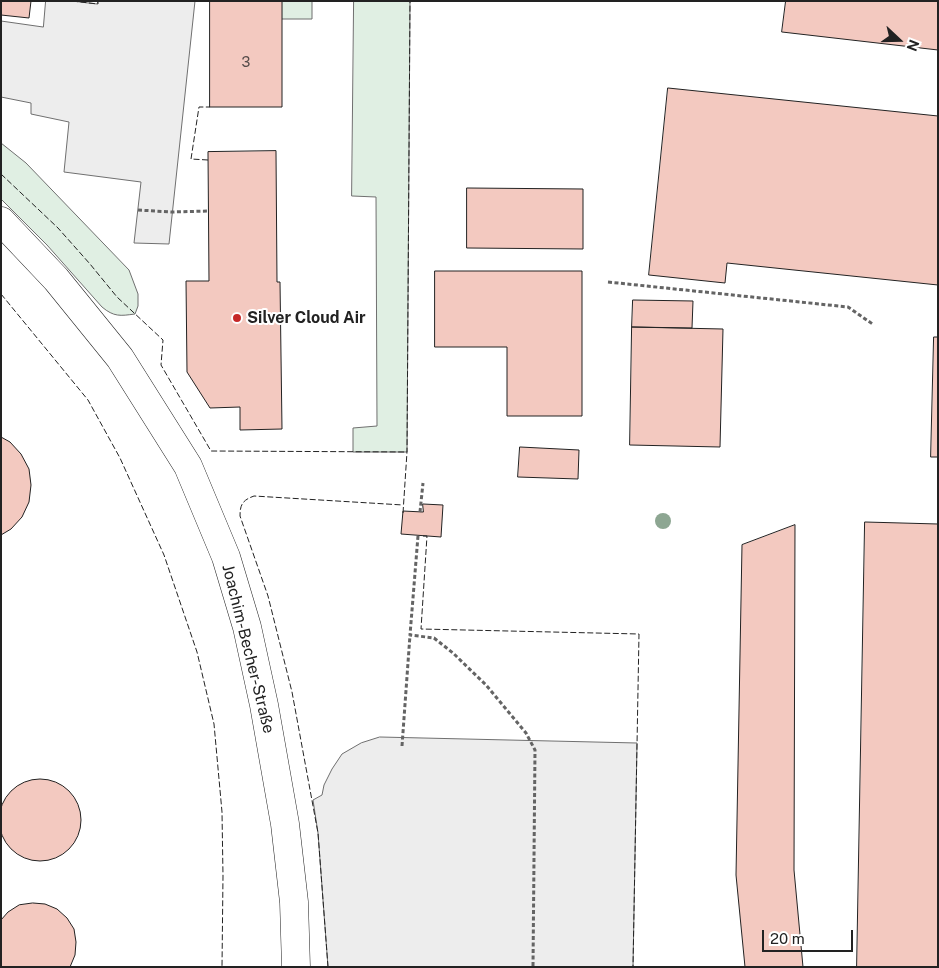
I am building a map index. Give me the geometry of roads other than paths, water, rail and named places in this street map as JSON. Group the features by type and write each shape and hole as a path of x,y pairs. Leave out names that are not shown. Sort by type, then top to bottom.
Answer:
{"street":[{"name":"Joachim-Becher-Straße","path":"1,221 56,279 120,358 188,466 226,557 246,627 266,714 284,824 294,902 296,967"}],"place":[{"name":"Silver Cloud Air","path":"237,318"}]}
